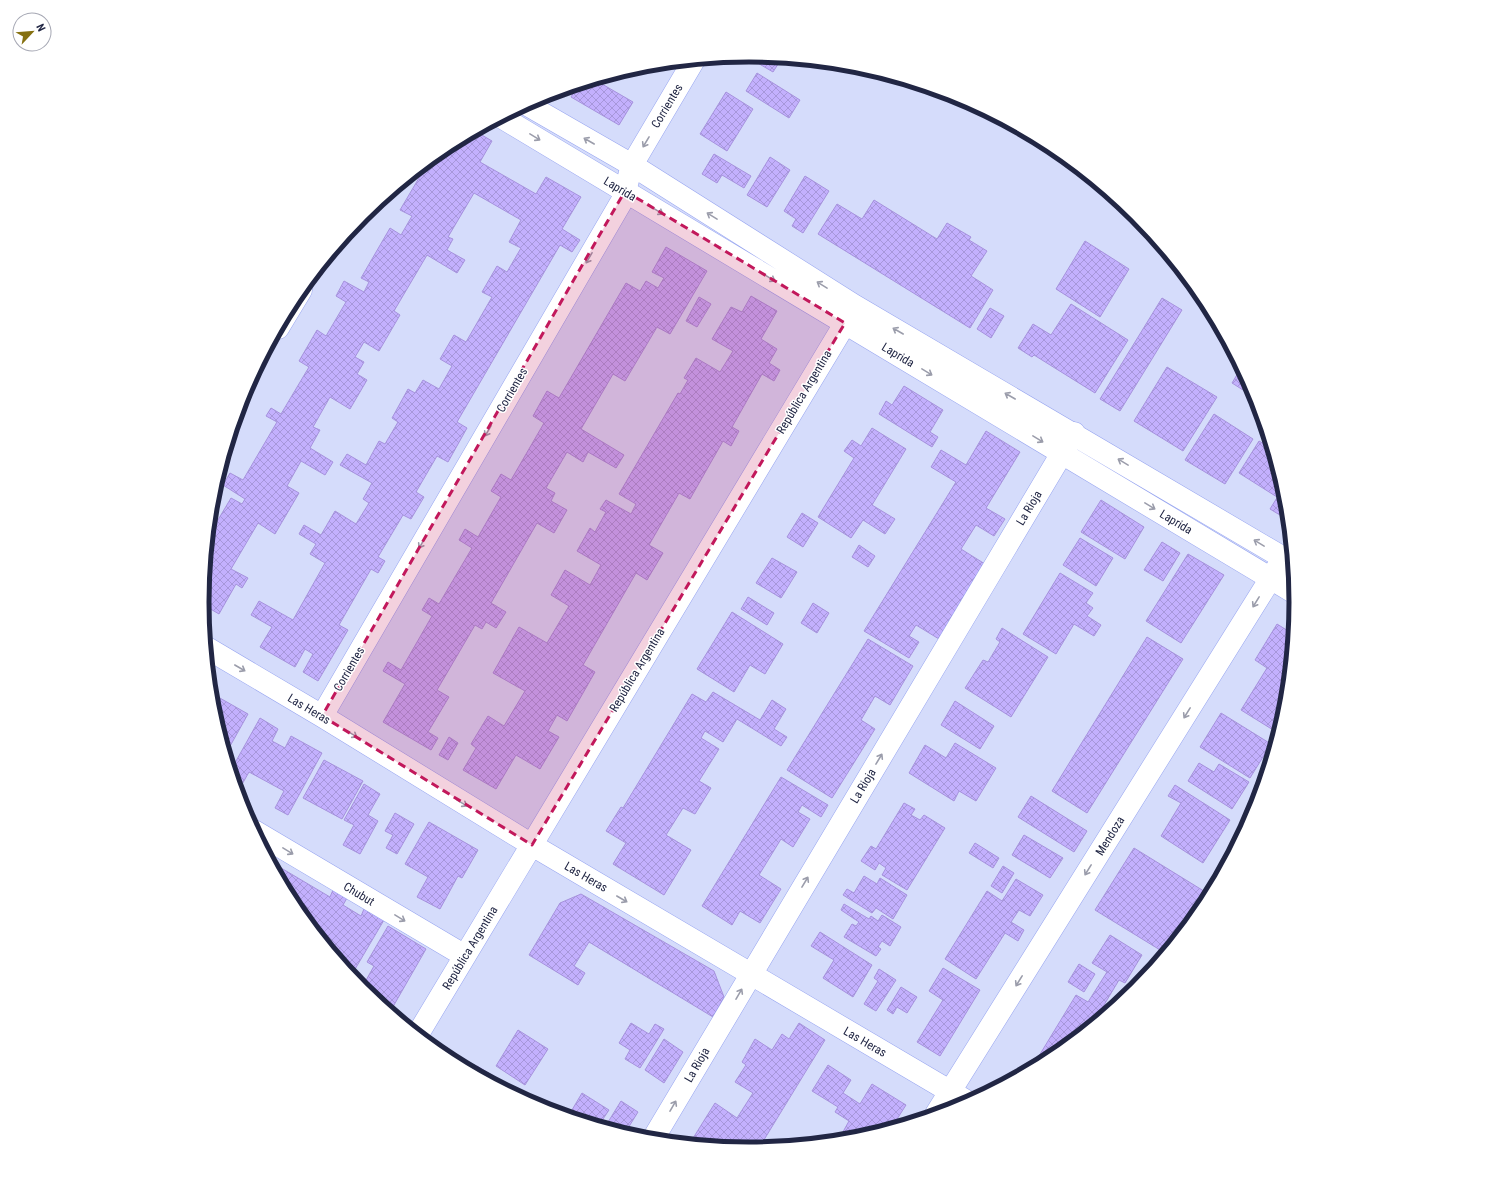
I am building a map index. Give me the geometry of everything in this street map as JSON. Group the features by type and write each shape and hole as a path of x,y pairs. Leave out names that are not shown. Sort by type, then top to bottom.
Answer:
{"street":[{"name":"Corrientes","path":"322,716 623,199 632,166 691,66"},
{"name":"Laprida","path":"532,108 632,166 850,314 1061,453 1289,589"},
{"name":"Laprida","path":"506,120 625,191 850,314 1074,433 1287,559"},
{"name":"República Argentina","path":"420,1030 850,314"},
{"name":"La Rioja","path":"657,1134 750,974 1074,433"},
{"name":"Mendoza","path":"959,1097 1271,578 1287,561"},
{"name":"Las Heras","path":"212,651 322,716 532,845 959,1097"},
{"name":"Chubut","path":"263,836 464,956"}],"highlighted area":[{"path":"625,191 845,323 532,845 322,716"}],"building":[{"path":"756,62 779,63 773,72"},
{"path":"757,73 800,100 789,118 746,91"},
{"path":"600,83 633,102 619,125 571,97 574,91"},
{"path":"726,92 753,109 727,151 700,134"},
{"path":"480,134 492,141 480,162 536,194 546,177 581,197 562,229 580,240 572,252 560,245 457,422 467,428 448,462 437,456 416,492 424,497 411,519 403,515 378,557 385,561 378,573 371,569 339,625 348,630 318,681 303,672 313,654 305,649 295,667 260,647 272,627 251,615 259,601 293,620 325,563 310,554 316,544 299,534 304,525 321,535 335,511 356,524 369,503 363,499 372,483 340,465 347,454 366,465 379,441 385,444 398,422 392,418 408,389 415,393 423,380 439,389 452,366 440,359 454,335 466,342 492,297 482,292 497,266 507,272 521,248 509,242 521,220 474,193 448,237 453,239 447,250 465,260 457,273 427,255 394,311 400,315 379,351 364,342 355,357 364,362 357,374 367,380 350,409 330,397 313,427 320,430 310,448 333,462 325,475 301,461 287,486 299,493 275,534 258,523 231,569 248,578 242,588 236,584 219,614 209,608 210,567 215,525 231,498 242,504 245,499 223,485 230,473 243,480 277,422 266,416 271,408 281,414 309,367 299,361 317,330 326,336 346,302 336,296 344,281 364,292 369,282 361,278 390,228 401,235 412,216 400,210 422,172"},
{"path":"714,154 751,176 744,188 722,175 717,183 702,174"},
{"path":"770,157 790,170 767,207 747,195"},
{"path":"805,176 829,191 803,233 792,226 796,219 784,211"},
{"path":"874,200 937,239 947,223 971,237 969,240 987,251 971,276 993,290 970,328 818,234 837,204 862,219"},
{"path":"1085,241 1129,269 1100,317 1056,289"},
{"path":"666,247 707,271 670,334 657,327 625,381 613,374 581,429 624,455 616,468 588,452 583,462 567,452 546,488 555,493 551,501 567,510 554,533 537,523 491,603 506,612 496,628 486,622 482,629 475,625 437,690 449,697 428,732 438,738 431,750 383,722 405,684 383,671 388,662 401,670 432,616 422,610 429,598 439,604 472,548 459,540 465,529 478,537 501,497 491,491 501,474 511,480 544,423 533,416 547,391 559,398 626,283 640,291 646,281 658,288 664,278 652,272"},
{"path":"751,296 777,311 761,339 777,349 769,363 780,370 774,381 762,374 732,427 739,431 731,446 723,441 690,499 679,493 649,545 663,553 647,580 636,573 583,665 595,672 567,721 557,715 548,731 559,737 540,769 516,755 496,789 463,770 476,748 471,744 488,716 504,726 525,691 493,673 519,627 547,643 569,606 551,595 565,570 590,585 601,565 577,551 590,528 595,532 606,512 600,509 606,500 631,514 636,504 619,494 678,393 680,394 688,380 684,378 696,358 720,372 733,351 712,339 731,307 742,312"},
{"path":"699,297 711,304 697,327 686,321"},
{"path":"1162,298 1182,310 1120,411 1100,399"},
{"path":"1071,304 1128,340 1095,393 1034,355 1032,357 1018,348 1033,324 1051,335"},
{"path":"990,308 1004,316 991,338 977,329"},
{"path":"1167,367 1217,397 1183,451 1134,421"},
{"path":"1238,373 1244,387 1243,390 1232,383"},
{"path":"904,386 943,410 930,432 938,437 932,447 879,414 886,401 892,405"},
{"path":"1214,414 1253,439 1225,484 1185,460"},
{"path":"872,428 906,449 872,505 895,519 885,534 863,520 851,538 818,517 854,458 844,451 852,440 861,446"},
{"path":"986,431 1020,452 986,508 1005,519 994,536 976,525 961,549 985,564 939,639 916,625 909,636 919,642 909,658 864,631 956,482 931,467 941,450 966,465"},
{"path":"1259,441 1265,445 1278,495 1277,497 1239,473"},
{"path":"1279,495 1282,516 1270,509"},
{"path":"1101,500 1144,527 1125,559 1081,532"},
{"path":"802,513 818,523 803,547 787,537"},
{"path":"1080,538 1113,558 1096,586 1063,565"},
{"path":"1162,542 1180,553 1163,581 1144,570"},
{"path":"859,545 875,556 868,567 852,557"},
{"path":"1188,554 1224,575 1181,643 1146,621"},
{"path":"772,558 797,572 781,598 756,583"},
{"path":"1060,573 1093,593 1086,603 1093,608 1087,616 1101,625 1094,636 1074,624 1056,654 1023,634"},
{"path":"748,597 774,613 767,625 741,609"},
{"path":"813,603 829,613 817,633 801,623"},
{"path":"732,612 783,644 765,674 750,665 734,692 697,669"},
{"path":"1277,624 1288,631 1279,707 1274,730 1241,710 1267,668 1255,660"},
{"path":"1002,628 1048,657 1011,717 965,688 983,660 988,662 1000,642 996,639"},
{"path":"1147,637 1183,659 1087,813 1052,791"},
{"path":"868,639 913,666 890,705 875,696 861,720 875,729 832,798 787,770"},
{"path":"713,692 760,720 772,700 786,709 774,729 787,737 781,746 737,719 723,742 705,731 701,738 719,749 699,781 711,788 695,814 683,808 666,835 691,850 664,895 613,864 626,843 606,831 621,807 623,808 692,694 706,702"},
{"path":"218,697 248,714 229,748 219,707"},
{"path":"955,701 994,726 980,749 941,725"},
{"path":"1221,713 1270,744 1250,778 1200,747"},
{"path":"260,718 278,729 272,741 285,748 291,736 322,753 288,815 275,808 284,791 249,772 241,785 234,764"},
{"path":"449,737 458,743 448,760 439,755"},
{"path":"955,743 996,768 976,801 959,791 954,801 909,773 925,745 946,758"},
{"path":"324,760 363,781 342,819 303,798"},
{"path":"1199,763 1214,772 1219,764 1249,782 1232,809 1188,781"},
{"path":"781,777 828,805 821,817 802,805 798,812 810,819 793,847 781,839 759,875 781,889 760,923 740,911 732,925 702,906"},
{"path":"364,784 380,794 368,815 378,821 360,854 343,845 354,825 344,820"},
{"path":"1175,785 1230,820 1203,863 1161,836 1181,803 1168,796"},
{"path":"1031,796 1087,831 1074,852 1018,817"},
{"path":"904,803 915,809 911,815 920,820 924,815 945,828 907,890 882,875 886,868 879,863 875,870 861,861 871,846 876,849"},
{"path":"395,813 414,824 397,854 386,848 393,835 385,831"},
{"path":"429,822 478,850 462,878 458,876 440,909 417,897 428,877 405,864"},
{"path":"1024,835 1063,858 1050,878 1012,855"},
{"path":"975,843 999,858 993,868 969,853"},
{"path":"1134,848 1205,892 1177,931 1161,951 1095,910"},
{"path":"278,866 330,897 333,890 347,898 343,905 361,916 364,909 384,920 354,970 321,931 300,902"},
{"path":"1003,866 1014,873 1002,893 991,886"},
{"path":"864,876 877,884 880,878 907,895 893,919 876,908 872,913 843,895 847,889 854,893"},
{"path":"1016,879 1043,895 1030,916 1019,910 1011,922 1024,930 1018,941 1005,933 976,979 945,959 987,891 1002,901"},
{"path":"581,894 714,971 724,997 713,1017 589,942 574,966 585,973 578,985 529,955 560,903"},
{"path":"844,904 869,919 871,916 878,921 882,915 901,927 890,946 882,941 878,947 881,949 876,956 844,937 852,924 856,926 859,922 841,910"},
{"path":"388,926 426,949 393,1008 365,982 374,966 367,962"},
{"path":"820,932 872,965 853,997 823,978 834,960 811,946"},
{"path":"1110,935 1142,955 1125,983 1119,980 1102,1011 1078,1030 1038,1058 1076,995 1088,1002 1107,972 1092,963"},
{"path":"1079,964 1095,974 1084,992 1068,982"},
{"path":"943,968 980,990 940,1056 917,1042 943,1000 929,991"},
{"path":"879,969 896,980 876,1011 864,1004 878,981 874,978"},
{"path":"901,987 917,997 907,1013 897,1007 893,1014 887,1010"},
{"path":"631,1023 649,1034 655,1024 664,1029 640,1068 625,1059 630,1050 619,1043"},
{"path":"799,1023 825,1040 763,1142 714,1141 693,1139 715,1103 737,1118 753,1093 735,1082 746,1065 742,1062 755,1039 772,1050 782,1034 789,1039"},
{"path":"518,1030 548,1049 525,1085 496,1066"},
{"path":"664,1039 683,1052 664,1083 645,1070"},
{"path":"828,1065 851,1080 843,1093 860,1104 872,1084 906,1105 895,1122 842,1134 849,1121 835,1112 838,1107 812,1091"},
{"path":"477,1066 509,1085 479,1070 476,1068"},
{"path":"582,1093 609,1110 601,1122 571,1112"},
{"path":"621,1101 638,1112 628,1128 607,1123"}]}
